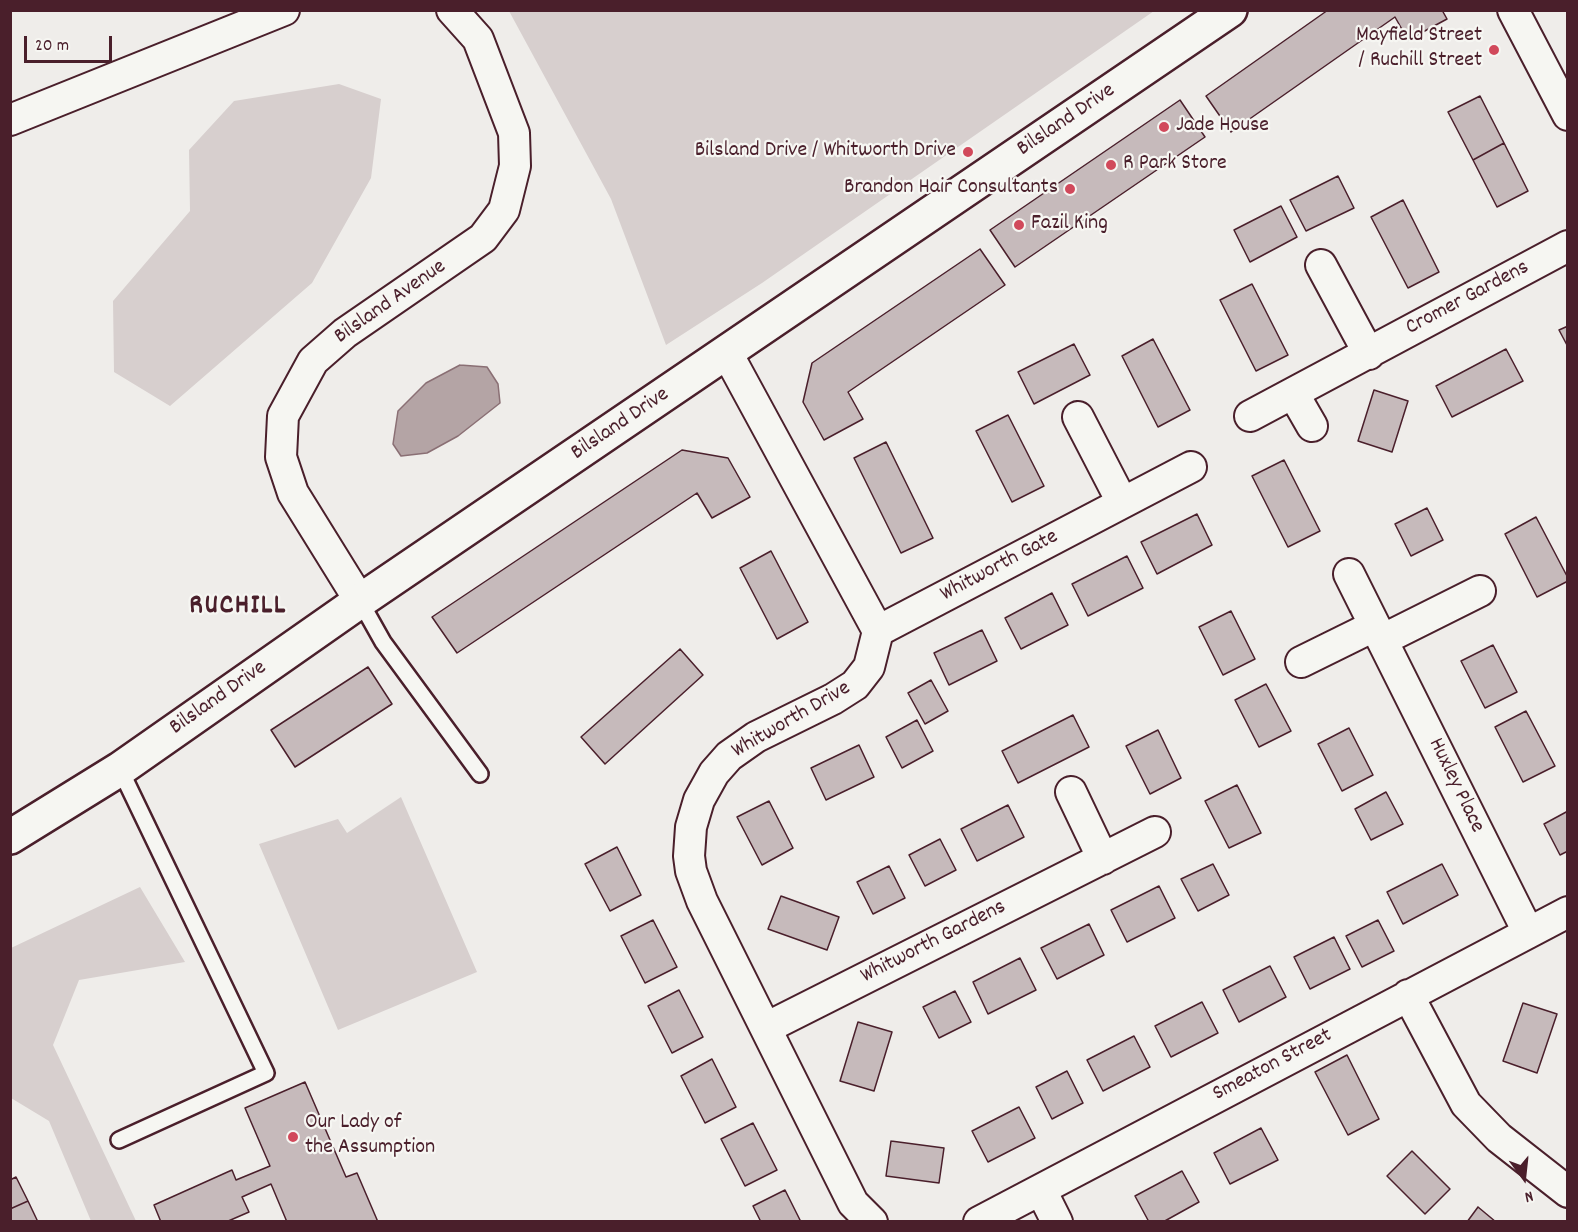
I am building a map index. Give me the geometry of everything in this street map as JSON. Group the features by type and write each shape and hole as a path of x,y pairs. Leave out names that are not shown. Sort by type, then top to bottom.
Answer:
{"main road":[{"name":"Bilsland Drive","path":"10,837 120,769 360,601 1230,10"}],"street":[{"path":"10,120 285,10"},
{"name":"Bilsland Avenue","path":"360,601 293,493 280,457 283,416 313,361 345,333 483,238 504,210 515,165 514,133 478,39 452,10"},
{"path":"1513,10 1567,114"},
{"name":"Cromer Gardens","path":"1250,416 1369,354 1476,293 1568,246"},
{"path":"1321,265 1369,354"},
{"path":"727,352 878,631"},
{"path":"1293,393 1312,426"},
{"path":"1078,417 1122,502"},
{"name":"Whitworth Gate","path":"878,631 1191,467"},
{"name":"Huxley Place","path":"1349,574 1528,932"},
{"path":"1301,662 1480,591"},
{"name":"Whitworth Drive","path":"872,1221 853,1203 765,1028 695,885 689,856 694,812 714,773 742,746 846,692 864,676 878,631"},
{"path":"1071,792 1103,859"},
{"name":"Whitworth Gardens","path":"765,1028 1155,832"},
{"name":"Smeaton Street","path":"979,1221 1568,912"},
{"path":"1408,995 1466,1104 1499,1138 1568,1192"},
{"path":"1041,1190 1057,1221"}],"lane":[{"path":"360,601 382,642 480,774"},
{"path":"119,1140 266,1073 120,769"}],"shaded area":[{"path":"509,11 1154,11 762,283 666,345 611,199"},
{"path":"339,84 381,99 371,178 312,283 170,406 114,372 113,301 190,211 189,150 234,101"},
{"path":"460,365 487,367 498,384 500,403 458,436 427,453 401,456 393,444 398,411 426,383"},
{"path":"401,797 477,972 338,1030 259,844 338,819 347,833"},
{"path":"140,887 185,962 79,980 53,1045 136,1221 91,1221 49,1121 11,1098 11,948"}],"building":[{"path":"1328,10 1442,10 1447,19 1408,40 1395,17 1231,132 1206,96"},
{"path":"1480,96 1504,143 1473,160 1448,112"},
{"path":"1180,100 1205,137 1015,267 990,230"},
{"path":"1504,143 1528,191 1497,207 1473,160"},
{"path":"1338,176 1354,208 1306,231 1290,200"},
{"path":"1403,200 1439,272 1408,288 1371,217"},
{"path":"1281,206 1297,237 1250,262 1234,230"},
{"path":"980,249 1005,285 848,392 863,419 824,440 803,402 812,363"},
{"path":"1252,284 1288,355 1256,371 1220,300"},
{"path":"1568,326 1568,347 1559,330"},
{"path":"1153,339 1190,410 1158,427 1122,356"},
{"path":"1074,344 1090,375 1034,404 1018,372"},
{"path":"1506,349 1523,381 1452,417 1436,386"},
{"path":"1374,390 1408,401 1392,452 1358,441"},
{"path":"1008,415 1044,486 1012,502 976,431"},
{"path":"886,442 933,538 901,553 854,458"},
{"path":"682,450 728,458 750,497 712,518 697,493 457,653 432,617"},
{"path":"1284,460 1320,531 1288,547 1252,476"},
{"path":"1427,508 1443,540 1411,556 1395,524"},
{"path":"1197,514 1212,545 1157,574 1141,542"},
{"path":"1536,517 1568,578 1568,581 1537,597 1505,534"},
{"path":"771,551 808,622 777,639 740,568"},
{"path":"1127,556 1143,588 1088,616 1072,584"},
{"path":"1052,593 1068,625 1021,649 1005,618"},
{"path":"1231,611 1255,659 1223,675 1199,627"},
{"path":"982,630 997,661 949,685 934,653"},
{"path":"1493,645 1517,692 1485,708 1461,661"},
{"path":"680,649 703,675 605,764 581,737"},
{"path":"368,667 392,704 295,767 271,730"},
{"path":"931,680 948,711 925,724 908,693"},
{"path":"1266,684 1291,731 1259,747 1235,700"},
{"path":"1526,711 1555,766 1523,782 1495,727"},
{"path":"1073,715 1089,747 1018,783 1002,751"},
{"path":"917,720 933,751 902,768 886,737"},
{"path":"1349,728 1373,775 1342,791 1318,744"},
{"path":"1158,730 1181,778 1150,794 1126,746"},
{"path":"859,745 874,777 826,800 811,768"},
{"path":"1237,785 1261,833 1229,848 1205,801"},
{"path":"1386,792 1403,824 1371,840 1355,809"},
{"path":"769,801 793,848 762,865 737,817"},
{"path":"1008,805 1024,837 977,861 961,829"},
{"path":"1568,811 1568,851 1560,855 1544,824"},
{"path":"940,839 956,870 925,886 909,855"},
{"path":"617,847 641,895 610,911 585,864"},
{"path":"1213,864 1229,895 1198,911 1181,879"},
{"path":"1442,864 1458,895 1403,924 1387,892"},
{"path":"889,866 905,898 873,914 857,882"},
{"path":"1159,886 1175,918 1127,942 1111,910"},
{"path":"781,896 839,917 827,950 768,929"},
{"path":"653,920 677,967 645,983 621,936"},
{"path":"1378,920 1394,951 1362,967 1346,936"},
{"path":"1089,924 1104,955 1057,979 1041,948"},
{"path":"1334,937 1350,969 1310,989 1294,957"},
{"path":"1020,958 1036,990 988,1014 973,982"},
{"path":"1270,966 1286,997 1239,1022 1223,990"},
{"path":"679,990 703,1037 672,1053 648,1006"},
{"path":"955,991 971,1022 939,1038 923,1007"},
{"path":"1202,1002 1218,1033 1171,1057 1155,1026"},
{"path":"1523,1003 1557,1014 1537,1073 1503,1061"},
{"path":"858,1022 892,1032 874,1091 840,1081"},
{"path":"1134,1036 1150,1067 1103,1091 1087,1060"},
{"path":"1347,1055 1379,1119 1348,1135 1315,1072"},
{"path":"712,1059 736,1107 705,1123 681,1076"},
{"path":"1067,1071 1083,1103 1052,1119 1036,1087"},
{"name":"Our Lady of the Assumption","path":"305,1082 346,1177 357,1173 378,1222 287,1222 271,1184 242,1197 249,1212 226,1222 161,1222 154,1205 232,1170 236,1180 270,1166 245,1108"},
{"path":"1019,1107 1035,1138 988,1162 972,1131"},
{"path":"753,1123 777,1170 745,1186 721,1139"},
{"path":"1261,1128 1278,1160 1230,1184 1214,1153"},
{"path":"891,1141 944,1148 939,1183 886,1176"},
{"path":"1412,1151 1450,1189 1425,1214 1387,1176"},
{"path":"1182,1171 1199,1202 1163,1222 1149,1222 1135,1196"},
{"path":"16,1177 28,1201 10,1209 10,1180"},
{"path":"785,1190 801,1222 761,1222 753,1206"},
{"path":"28,1201 38,1222 10,1222 10,1209"},
{"path":"1478,1207 1496,1222 1467,1222"}],"place":[{"name":"Mayfield Street / Ruchill Street","path":"1494,50"},
{"name":"Jade House","path":"1164,127"},
{"name":"Bilsland Drive / Whitworth Drive","path":"968,152"},
{"name":"R Park Store","path":"1111,165"},
{"name":"Brandon Hair Consultants","path":"1070,189"},
{"name":"Fazil King","path":"1019,225"},
{"name":"Our Lady of the Assumption","path":"293,1137"}],"district":[{"name":"RUCHILL","path":"238,608"}]}
